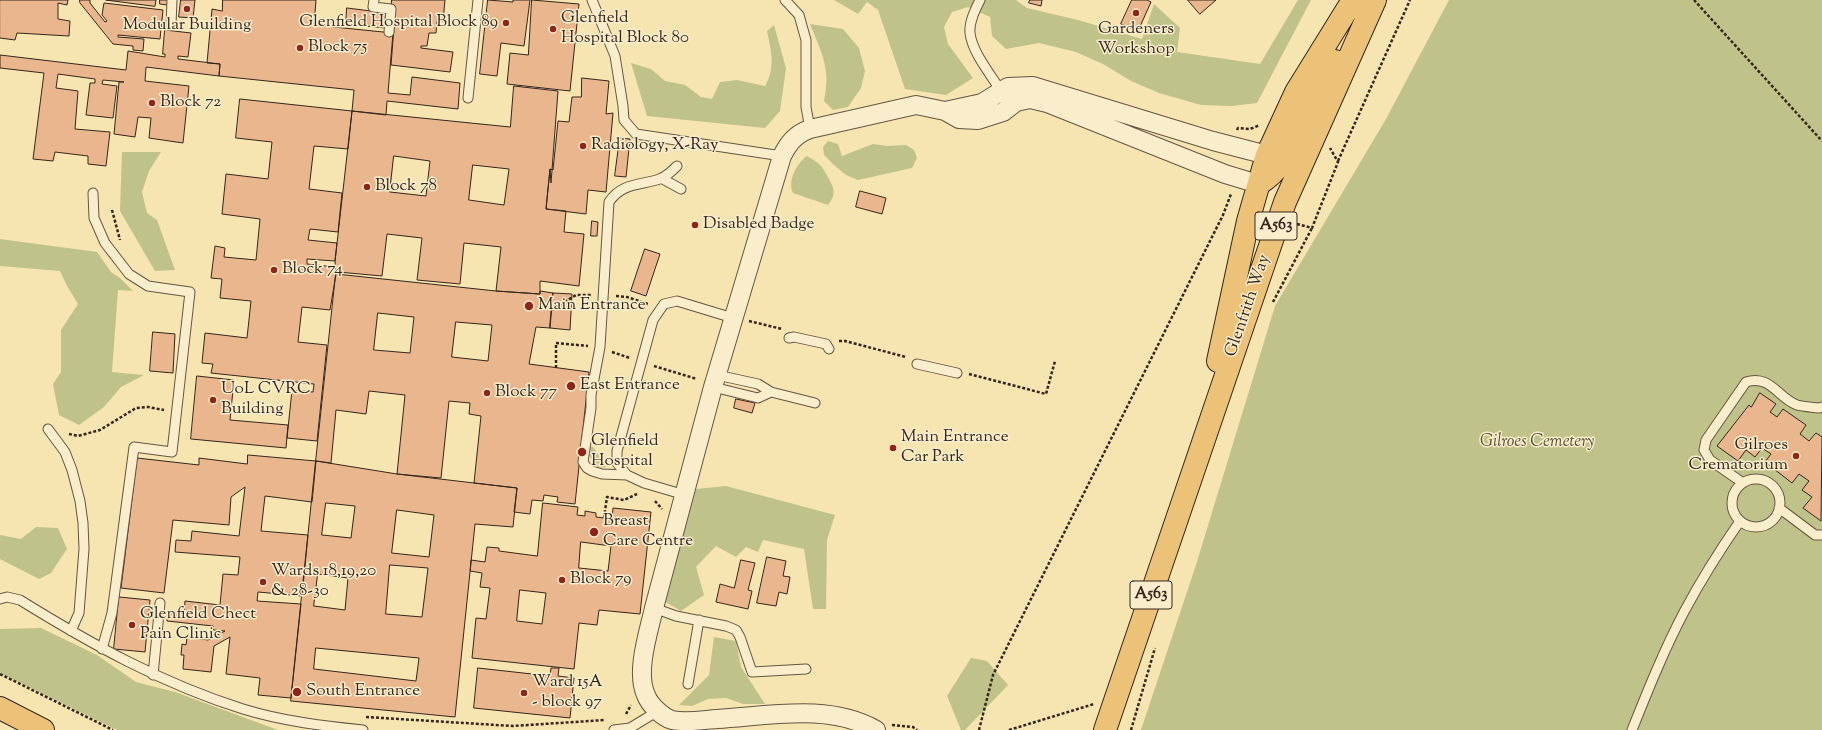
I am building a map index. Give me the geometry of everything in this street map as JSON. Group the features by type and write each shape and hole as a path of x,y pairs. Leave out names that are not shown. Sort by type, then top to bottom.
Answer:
{"highway":[{"name":"Glenfrith Way","path":"1197,460 1245,232 1258,184 1272,162 1296,92 1353,0"},
{"name":"Glenfrith Way","path":"1105,730 1285,202 1374,0"},
{"name":"A563","path":"1285,202 1283,180 1272,162 1285,156 1301,116 1374,0"},
{"path":"0,708 43,730"}],"street":[{"path":"946,111 982,103 1008,87 1033,86 1212,141 1272,162"},
{"path":"876,730 863,723 833,716 813,714 693,721 671,720 658,711 646,695 642,679 645,645 654,608 715,382 782,156 790,142 800,133 810,129 916,105 946,111 958,119 978,120 1003,112 1016,102 1030,99 1047,103 1225,174 1258,184"}],"lane":[{"path":"171,25 172,0"},
{"path":"374,0 373,7 391,9 389,32"},
{"path":"468,98 478,0"},
{"path":"592,0 614,56 624,120 636,134 782,156"},
{"path":"785,0 799,15 806,40 806,107 810,129"},
{"path":"980,0 972,18 970,33 977,55 1001,91"},
{"path":"677,166 661,178 629,186 614,194 610,202 600,347 591,395 591,408 583,462 587,468 592,471 602,474 627,475 644,483 685,494"},
{"path":"661,178 681,189"},
{"path":"93,193 94,218 105,243 129,274 148,286 190,292 172,452 134,447 112,613 102,649"},
{"path":"627,475 617,463 617,451 653,320 664,304 670,301 684,302 733,318"},
{"path":"789,338 794,336 826,344 829,348"},
{"path":"917,364 957,373"},
{"path":"1743,483 1710,460 1704,450 1706,440 1746,382 1762,380 1797,405 1819,408 1822,407"},
{"path":"715,382 758,398 771,392"},
{"path":"715,382 758,384 771,392 815,403"},
{"path":"48,429 65,452 74,473 83,523 84,549 79,613 71,631"},
{"path":"1756,479 1770,483 1778,494 1779,508 1772,520 1760,526 1753,526 1740,521 1733,510 1732,498 1743,483 1756,479"},
{"path":"1779,508 1815,535 1822,535"},
{"path":"1632,730 1654,675 1684,612 1719,552 1740,521"},
{"path":"0,598 7,597 20,600 102,649 153,675 244,709 292,720 363,730"},
{"path":"153,675 160,603"},
{"path":"654,608 676,616 726,626 736,630 740,637 752,672 806,668"},
{"path":"688,684 699,620"},
{"path":"614,730 630,729 658,711"}],"path":[{"path":"1338,162 1410,0"},
{"path":"1694,0 1822,141"},
{"path":"979,730 993,675 1224,215"},
{"path":"1273,302 1312,228"},
{"path":"556,368 556,343 600,347 642,362 715,382"},
{"path":"48,429 78,436 100,430 136,408 148,407 168,410"},
{"path":"604,518 607,497 624,500 639,494 632,492"},
{"path":"1131,730 1156,646"},
{"path":"0,674 112,730"},
{"path":"1009,730 1116,697"},
{"path":"359,716 512,728 605,720"}],"green space":[{"path":"834,0 1016,0 1027,8 1078,20 1142,39 1154,4 1180,28 1177,52 1260,64 1298,0 1311,0 1257,103 1232,106 1201,105 1159,93 1131,81 1103,64 1076,52 1039,43 1006,49 992,36 990,17 968,7 952,12 944,27 948,44 973,78 946,95 905,89 878,10 867,2 858,14"},
{"name":"Gilroes Cemetery","path":"1449,0 1822,0 1822,730 1141,730 1195,568 1275,306 1386,119"},
{"path":"810,24 843,29 859,48 865,71 861,88 848,107 833,110 824,101 826,89 826,70 822,53"},
{"path":"774,25 786,68 780,111 765,128 647,116 631,63 651,69 665,81 685,85 701,97 712,99 720,82 737,80 765,86 772,66 767,31"},
{"path":"828,141 838,144 842,156 873,144 887,146 906,145 914,150 917,158 912,168 858,180 846,175 824,155 823,147"},
{"path":"122,152 161,152 149,171 142,192 147,213 157,220 175,270 155,271 120,211"},
{"path":"807,156 821,166 832,186 834,192 828,205 793,193 791,188 792,178 800,163"},
{"path":"0,239 97,252 111,272 120,278 133,291 118,290 112,372 144,375 121,387 104,407 79,425 59,415 53,384 61,372 61,330 78,304 60,271 0,266"},
{"path":"591,447 593,447 606,466 605,468 595,466 589,455"},
{"path":"726,486 835,515 827,540 826,609 813,609 804,549 763,540 758,552 746,547 736,557 716,546 696,567 704,595 681,611 664,601 696,489"},
{"path":"36,527 58,528 67,549 51,573 39,579 0,559 0,535 21,539"},
{"path":"41,628 97,655 136,682 175,692 278,730 117,730 0,673 0,629"},
{"path":"714,637 736,641 741,667 765,704 743,704 726,698 708,699 692,706 679,705 709,675"},
{"path":"971,658 987,661 1008,685 965,730 961,730 947,696"}],"building":[{"path":"0,0 68,0 67,5 58,3 58,19 70,21 69,36 17,33 15,40 0,38"},
{"path":"80,0 90,0 90,3 105,22 107,21 102,15 104,3 163,10 160,39 118,35 118,37 144,39 143,51 133,50 133,46 113,44 80,3"},
{"path":"106,0 156,0 155,6"},
{"path":"160,0 168,0 167,5 160,4"},
{"name":"Modular Building","path":"181,0 195,0 193,18 179,17"},
{"name":"Block 75","path":"223,0 316,0 314,25 393,33 388,93 410,95 412,77 460,83 458,109 387,101 386,115 352,111 354,90 219,76 220,64 207,63 212,9 222,11"},
{"path":"392,0 445,0 443,21 437,21 436,33 429,33 427,46 421,46 421,48 453,52 450,72 391,65 394,27 390,27"},
{"name":"Glenfield Hospital Block 89","path":"488,0 513,2 513,0 530,0 524,46 501,43 497,76 480,74"},
{"name":"Glenfield Hospital Block 80","path":"532,0 579,4 570,91 507,84 510,53 528,55"},
{"path":"1030,0 1042,0 1041,6 1029,3"},
{"name":"Gardeners Workshop","path":"1132,0 1147,0 1151,2 1138,31 1121,24"},
{"path":"1188,0 1216,0 1200,14"},
{"path":"347,8 387,13 386,28 346,24"},
{"name":"Block 72","path":"165,30 191,33 188,57 178,56 178,59 220,64 219,76 146,67 145,81 189,86 183,143 149,138 151,118 138,117 135,137 114,134 119,82 124,82 103,80 102,84 117,86 113,118 86,115 90,83 95,83 95,79 58,74 56,88 78,91 75,129 110,132 106,166 88,164 88,156 55,152 53,161 33,159 44,73 0,68 0,55 126,70 128,51 165,57 165,54 163,54"},
{"name":"Radiology, X-Ray","path":"582,78 609,81 606,114 613,113 606,192 588,190 586,214 546,209 550,169 553,170 558,121 569,122 572,97 581,97"},
{"name":"Block 78","path":"514,86 558,91 551,183 550,169 546,209 566,211 564,232 584,234 579,286 540,281 540,294 496,291 501,247 464,243 460,284 417,280 422,238 387,234 382,276 338,272 336,274 335,261 352,111 510,127","holes":["394,156 430,161 426,196 390,192","473,165 509,169 504,205 469,200"]},
{"name":"Block 74","path":"240,99 352,111 348,149 314,146 309,189 342,193 338,232 310,229 308,240 337,243 335,261 307,259 307,264 335,267 336,274 330,310 302,307 298,342 327,345 317,441 287,438 292,390 313,392 314,384 211,373 213,364 202,363 205,333 247,338 251,301 220,298 222,279 211,278 215,246 225,248 224,257 256,260 260,219 222,214 226,174 268,179 272,142 236,138"},
{"path":"620,138 630,139 626,177 615,176"},
{"path":"860,191 886,198 882,214 856,207"},
{"path":"592,221 598,222 597,236 591,236"},
{"path":"645,249 660,254 646,296 631,291"},
{"name":"Block 77","path":"336,274 496,291 540,294 540,291 553,293 550,328 536,327 529,364 589,372 575,504 557,502 558,497 544,495 543,501 532,500 530,514 514,512 517,488 474,483 481,416 469,414 470,403 449,401 441,478 397,474 405,395 369,391 366,414 336,410 331,463 316,461","holes":["378,313 414,317 410,353 374,350","456,322 492,325 488,361 452,357"]},
{"path":"553,293 572,294 570,330 550,328"},
{"path":"153,332 175,334 173,373 150,371"},
{"name":"UoL CVRC Building","path":"197,376 234,380 230,420 288,425 286,448 191,439"},
{"name":"Gilroes Crematorium","path":"1760,393 1776,404 1770,412 1777,417 1783,409 1806,425 1800,434 1809,441 1816,433 1822,437 1821,521 1803,508 1812,497 1802,490 1809,481 1799,474 1792,483 1765,462 1771,454 1762,448 1755,457 1746,450 1738,461 1717,446 1749,405 1751,407"},
{"path":"736,399 755,403 752,413 734,408"},
{"name":"Wards 18,19,20 & 28-30","path":"248,455 316,461 312,502 265,496 261,531 308,535 302,596 258,592 257,601 301,604 291,698 258,695 260,678 226,674 230,637 214,646 211,672 183,669 184,655 181,655 182,644 186,645 187,637 208,640 225,631 213,630 213,626 167,621 167,611 184,613 185,601 220,605 223,574 238,575 240,557 175,552 176,540 191,541 192,531 239,536 245,487 231,497 229,525 173,520 164,593 121,588 137,458 199,465 199,458 247,464"},
{"path":"316,461 397,474 517,488 513,527 475,524 455,717 291,701","holes":["326,503 355,506 351,538 322,535","397,510 434,515 429,557 392,553","390,565 428,568 422,617 386,614","318,574 348,578 345,610 314,606","316,648 419,658 416,681 314,669"]},
{"name":"Block 79","path":"543,503 578,507 577,515 585,516 585,511 596,513 596,517 612,519 613,508 651,512 640,614 599,610 597,625 579,623 574,669 472,658 476,618 486,619 490,588 480,587 482,573 470,571 471,560 485,562 487,547 499,548 499,551 537,556","holes":["581,542 611,546 608,571 579,568","520,590 546,593 542,624 517,621"]},
{"path":"767,557 786,561 783,576 790,577 787,594 779,592 776,606 757,603"},
{"path":"741,560 755,563 748,590 752,591 748,609 716,602 720,584 734,588"},
{"name":"Glenfield Chect Pain Clinic","path":"119,597 150,600 145,652 114,649"},
{"name":"Ward 15A - block 97","path":"478,668 550,676 551,668 559,668 558,676 574,678 570,718 474,708"}],"place":[{"name":"Modular Building","path":"187,9"},
{"name":"Gardeners Workshop","path":"1136,13"},
{"name":"Glenfield Hospital Block 89","path":"506,23"},
{"name":"Glenfield Hospital Block 80","path":"553,29"},
{"name":"Block 75","path":"300,48"},
{"name":"Block 72","path":"152,103"},
{"name":"Radiology, X-Ray","path":"583,146"},
{"name":"Block 78","path":"367,187"},
{"name":"Disabled Badge","path":"695,225"},
{"name":"Block 74","path":"274,270"},
{"name":"Main Entrance","path":"529,306"},
{"name":"East Entrance","path":"571,386"},
{"name":"Block 77","path":"487,393"},
{"name":"UoL CVRC Building","path":"213,400"},
{"name":"Main Entrance Car Park","path":"893,448"},
{"name":"Glenfield Hospital","path":"582,452"},
{"name":"Gilroes Crematorium","path":"1796,456"},
{"name":"Breast Care Centre","path":"594,532"},
{"name":"Block 79","path":"562,580"},
{"name":"Wards 18,19,20 & 28-30","path":"263,582"},
{"name":"Glenfield Chect Pain Clinic","path":"132,625"},
{"name":"South Entrance","path":"297,692"},
{"name":"Ward 15A - block 97","path":"524,693"}]}
